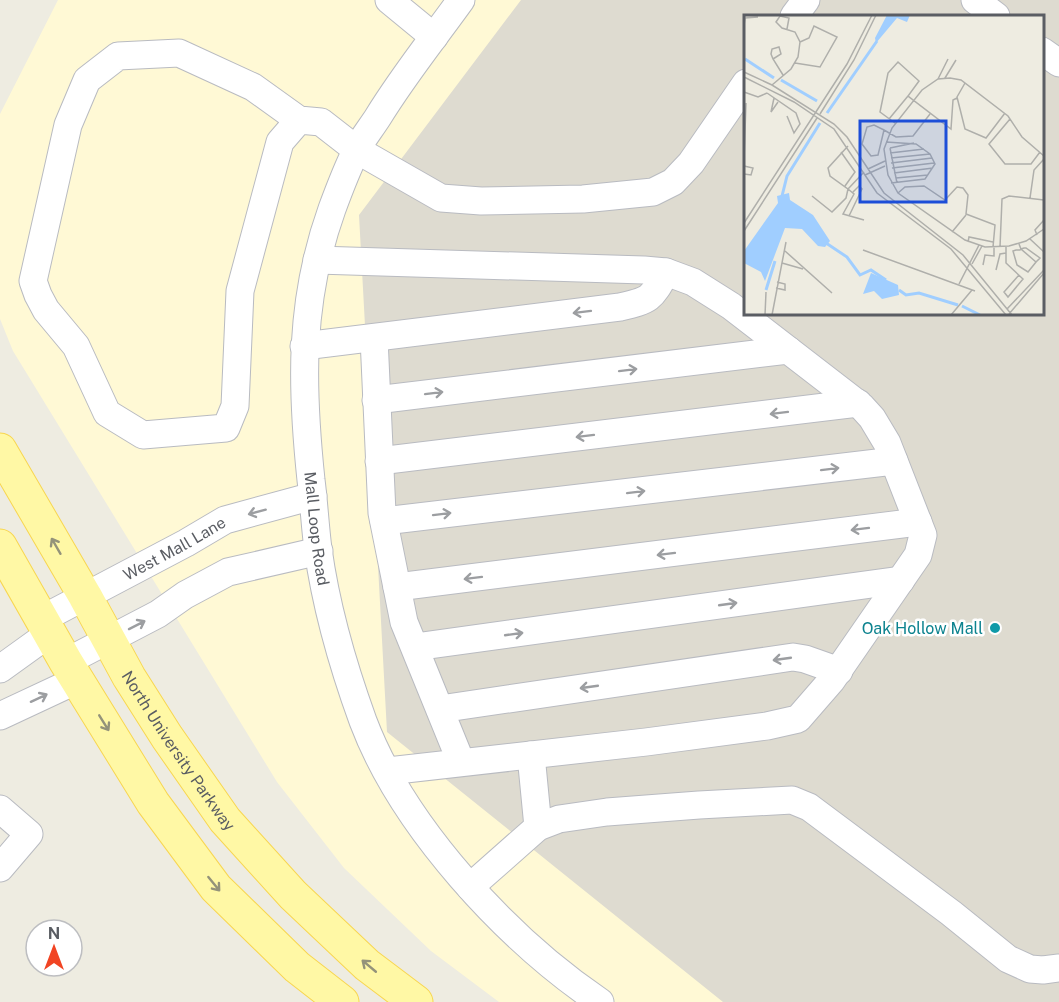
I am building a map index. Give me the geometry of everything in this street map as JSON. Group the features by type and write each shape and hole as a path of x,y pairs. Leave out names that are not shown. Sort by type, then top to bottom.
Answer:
{"main road":[{"name":"North University Parkway","path":"0,450 129,677 167,737 225,820 293,895 367,965 416,1002"},
{"path":"0,546 72,671 153,803 216,888 297,968 342,1002"}],"lane":[{"path":"389,0 434,37"},
{"name":"Mall Loop Road","path":"461,0 396,88 357,150 332,209 317,260 304,346 304,415 319,551 335,628 364,722 388,771 415,816 470,887 531,949 600,1002"},
{"path":"795,15 806,0"},
{"path":"975,0 995,15"},
{"path":"1044,52 1059,63"},
{"path":"299,120 280,142 240,291 235,406 226,428 143,435 107,413 76,346 46,310 33,281 68,125 87,80 118,56 179,53 254,87 299,120 321,122 357,150 441,198 481,201 584,199 653,192 673,182 691,163 744,86"},
{"path":"317,260 666,272 693,282 722,300 858,403 872,418 894,461 923,535 918,555 839,671 798,719 767,726 712,733 388,771"},
{"path":"304,346 620,307 639,303 653,295 666,272"},
{"path":"374,338 384,521 404,622 461,762"},
{"path":"376,400 788,350"},
{"path":"379,461 858,403"},
{"path":"384,521 894,461"},
{"name":"West Mall Lane","path":"0,669 46,626 85,596 225,520 313,496"},
{"path":"397,587 918,522"},
{"path":"0,716 72,671 109,640 228,572 319,551"},
{"path":"415,647 901,580"},
{"path":"440,709 793,657 839,671"},
{"path":"531,755 538,827"},
{"path":"470,887 538,827 558,819 607,812 792,800 809,807 951,913 1008,959 1030,969 1059,968"},
{"path":"0,809 28,834 0,868"}],"shaded area":[{"path":"58,0 1059,0 1059,1002 499,1002 431,951 344,868 277,782 13,351 0,319 0,114"},
{"path":"521,0 1059,0 1059,1002 723,1002 387,732 359,215"}],"place":[{"name":"Oak Hollow Mall","path":"995,628"}]}
